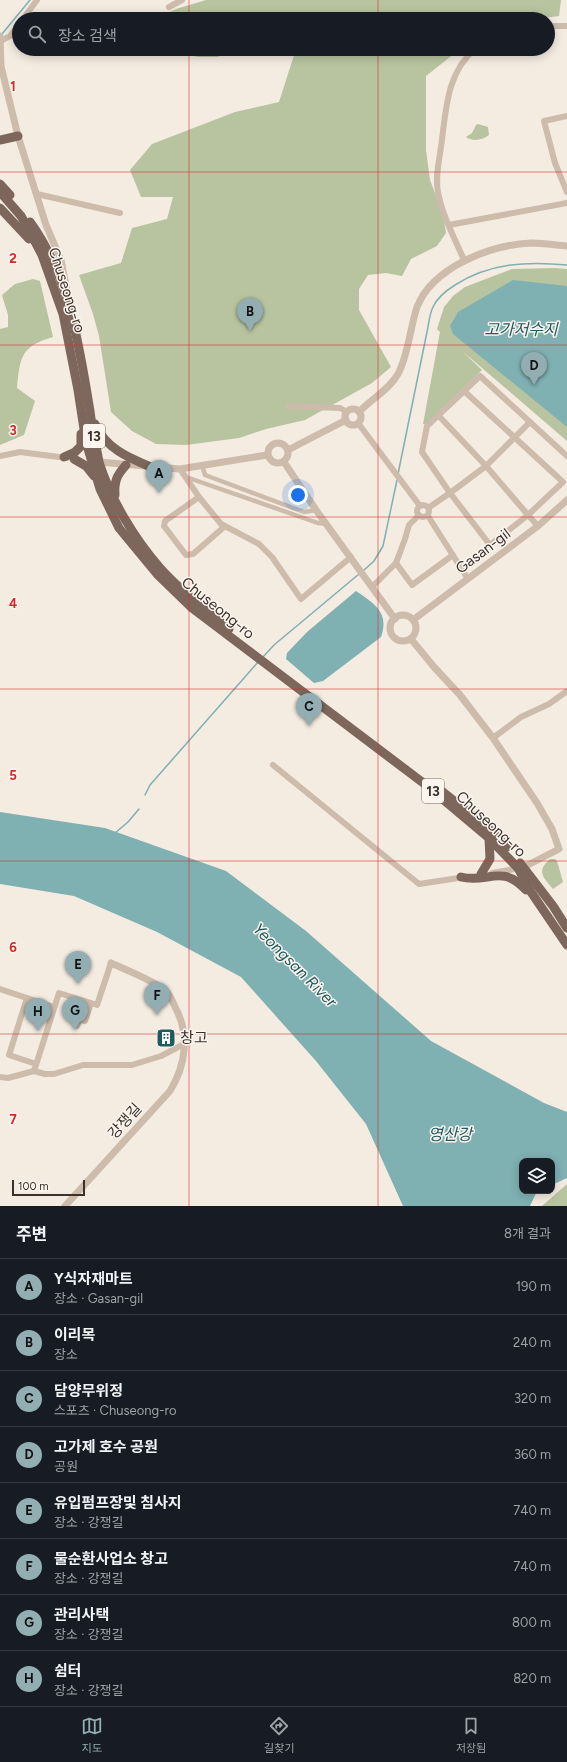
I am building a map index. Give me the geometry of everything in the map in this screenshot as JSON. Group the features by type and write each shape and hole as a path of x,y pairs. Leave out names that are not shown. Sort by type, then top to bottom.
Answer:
{"main road":[{"path":"0,140 18,136"},
{"name":"Chuseong-ro","path":"0,184 37,231 47,248 70,309 78,341 86,416 86,442 126,520 160,568 252,651"},
{"name":"Chuseong-ro","path":"0,192 21,216 42,255 63,314 86,416"},
{"path":"0,208 21,229 42,255"},
{"path":"64,457 75,452 81,446 86,416"},
{"path":"86,416 99,433 115,449 126,457 153,468"},
{"path":"74,459 86,466 97,480"},
{"name":"Chuseong-ro","path":"96,463 97,480 119,528 157,574 192,608 462,806 507,847 521,868 567,928"},
{"path":"116,500 114,485 116,477 126,465"},
{"name":"Chuseong-ro","path":"270,664 426,785 489,838 521,868 530,889 567,946"},
{"path":"481,874 490,859 489,838"},
{"path":"461,877 469,879 500,875 518,882 536,903 556,934 567,946"}],"street":[{"path":"28,12 37,0"},
{"path":"169,7 182,0"},
{"path":"555,26 567,26"},
{"path":"12,33 10,36 0,39 2,66 18,136 46,225 61,260 70,309"},
{"path":"464,260 449,225 438,193 436,178 448,93 463,61 468,56"},
{"path":"567,116 544,121 555,162 567,192"},
{"path":"37,194 120,214"},
{"path":"449,225 567,202"},
{"path":"359,412 391,384 398,374 403,362 413,320 423,296 434,282 450,269 464,260 489,251 516,245 544,243 567,246"},
{"path":"464,391 563,482 528,515 490,544 450,493 422,452 427,426 438,415 480,376 567,456"},
{"path":"288,406 340,408 347,412"},
{"path":"358,423 351,425 346,420 345,416 347,412 352,409 359,412"},
{"path":"358,423 360,419 359,412"},
{"path":"438,415 486,466 538,526"},
{"path":"288,450 346,420"},
{"path":"428,508 486,466 530,422"},
{"path":"358,423 420,506 424,505 428,508 430,512 428,516 468,579"},
{"path":"273,444 283,444 288,450 288,457 284,462 274,463 267,455 268,448 273,444"},
{"path":"0,456 20,452 64,457 96,463 180,469 267,455"},
{"path":"284,462 316,510 395,619"},
{"path":"202,465 205,476 304,512 316,510"},
{"path":"180,469 224,527 244,535 263,548 272,557 301,599 351,557"},
{"path":"186,476 318,523 327,524"},
{"path":"200,497 165,521 164,526 186,555 193,554 224,527"},
{"name":"Gasan-gil","path":"413,620 538,526 567,500"},
{"path":"372,587 396,563 409,525 418,515 418,509 420,506"},
{"path":"418,515 424,518 428,516"},
{"path":"396,563 412,585 453,555"},
{"path":"406,616 413,620 416,628 414,636 411,639 404,641 394,636 391,629 395,619 406,616"},
{"path":"273,765 419,884 521,868 560,849 552,829 538,803 492,738 460,695 411,639"},
{"path":"492,738 521,717 549,704 567,691"},
{"path":"35,1068 59,993 97,1006 111,963"},
{"name":"강쟁길","path":"65,1206 170,1091 181,1070 184,1044 181,1022 168,992 159,986 111,963"},
{"path":"0,989 54,1007"},
{"path":"27,998 9,1055 45,1074 54,1074 83,1065 132,1065 161,1056 184,1044"},
{"path":"77,1026 79,1020 85,1021 91,1003"},
{"path":"0,1077 8,1078 35,1068"}],"green space":[{"path":"206,0 561,0 559,16 555,17 555,12 169,12"},
{"path":"194,56 220,56 218,57"},
{"path":"294,56 451,56 426,76 426,150 430,180 443,214 446,233 437,246 411,259 402,276 386,273 368,275 359,289 359,310 391,367 372,383 305,420 266,429 239,438 186,445 156,444 132,431 111,412 99,336 79,275 121,263 132,228 167,219 173,197 141,197 130,170 152,144 235,112 279,102"},
{"path":"478,124 488,127 489,135 478,140 472,140 466,137 472,133"},
{"name":"고가저수지","path":"512,269 567,269 567,441 461,350 482,370 426,424 423,424 440,332 437,329 444,307 453,296 465,287"},
{"path":"33,279 40,281 53,337 34,344 24,354 19,368 17,388 35,401 24,435 0,445 0,329 8,327 8,315 2,295 15,284"},
{"path":"550,859 555,859 557,861 563,882 553,889 542,874 543,867"},
{"path":"567,1184 567,1206 542,1206 543,1205"}],"water":[{"name":"고가저수지","path":"513,280 567,286 567,427 453,334 450,326 458,312"},
{"path":"356,591 374,604 382,615 383,629 381,637 323,681 314,683 286,659 287,653 307,632"},
{"name":"영산강","path":"0,812 105,828 226,871 306,931 431,1041 544,1103 567,1112 567,1178 555,1184 555,1158 519,1158 519,1194 536,1194 530,1206 403,1206 366,1124 316,1061 241,977 157,932 74,896 0,884"}],"waterway":[{"path":"20,12 30,0"},
{"path":"2,34 12,22"},
{"path":"398,474 430,317 437,300 442,294 455,285 481,272 495,268 509,265 537,263 567,265"},
{"path":"363,571 374,561 383,546 397,480"},
{"path":"263,657 274,645 359,574"},
{"path":"145,795 150,785 258,662"},
{"path":"115,833 128,822 139,809"}],"place":[{"name":"이리목","path":"250,331"},
{"name":"고가제 호수 공원","path":"534,385"},
{"name":"Y식자재마트","path":"159,493"},
{"name":"담양무위정","path":"309,726"},
{"name":"유입펌프장및 침사지","path":"78,984"},
{"name":"물순환사업소 창고","path":"157,1015"},
{"name":"관리사택","path":"75,1030"},
{"name":"쉼터","path":"38,1031"},
{"name":"창고","path":"166,1038"}],"water label":[{"name":"Yeongsan River","path":"295,965"}]}
